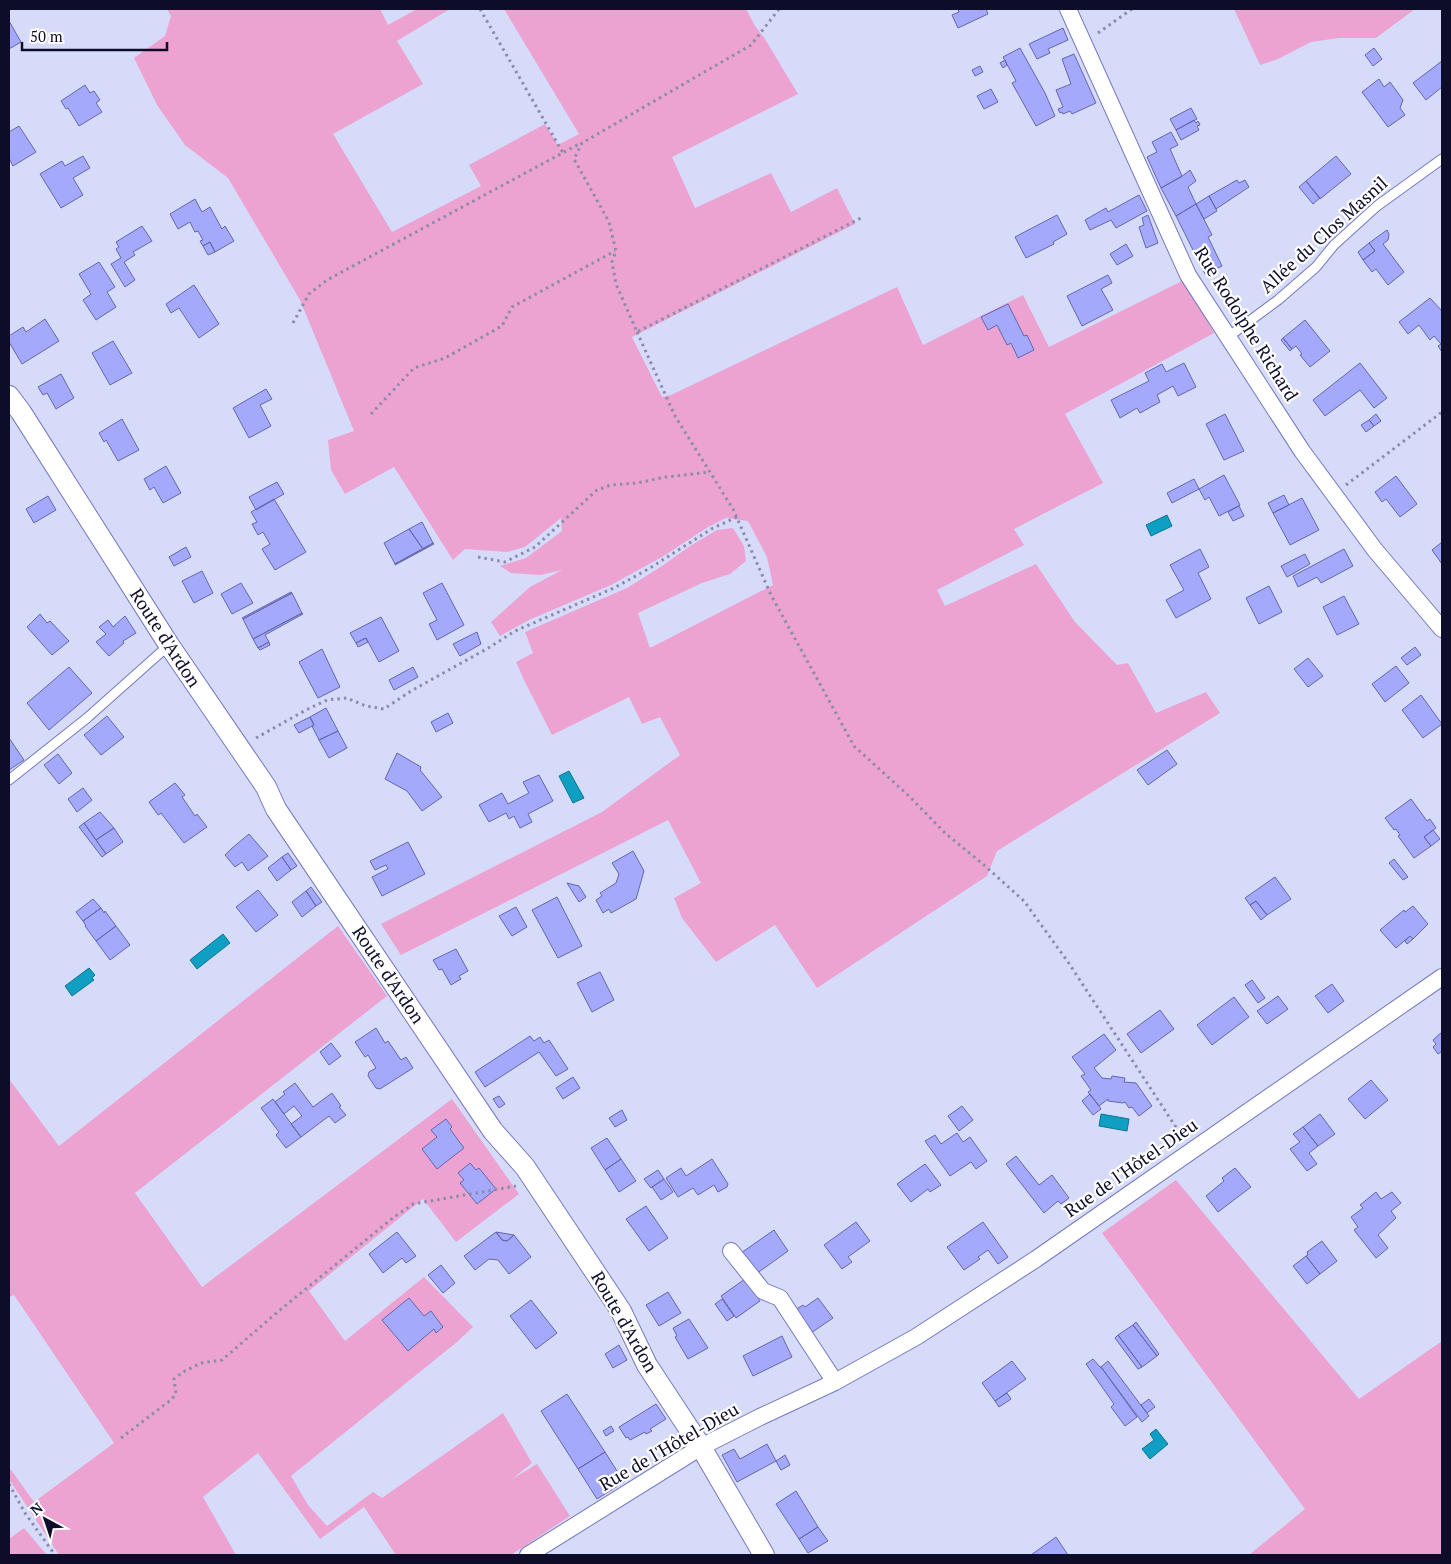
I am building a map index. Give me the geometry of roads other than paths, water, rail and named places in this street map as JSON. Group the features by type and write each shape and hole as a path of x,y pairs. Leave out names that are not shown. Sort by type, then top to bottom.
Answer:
{"street":[{"name":"Rue Rodolphe Richard","path":"1068,9 1188,275 1302,451 1375,550 1442,629"},
{"name":"Route d'Ardon","path":"9,396 169,645 266,787 276,809 493,1131 533,1178 621,1311 647,1365 701,1447 764,1555"},
{"name":"Rue de l'Hôtel-Dieu","path":"528,1555 701,1447 835,1382 932,1327 1036,1259 1442,977"},
{"path":"731,1251 763,1291 780,1298 835,1382"}],"lane":[{"name":"Allée du Clos Masnil","path":"1228,337 1278,300 1316,267 1334,245 1377,206 1442,159"},
{"path":"9,780 86,718 169,645"}],"water":[{"path":"1167,515 1172,526 1151,536 1146,525"},
{"path":"569,771 584,798 573,803 559,776"},
{"path":"223,934 230,943 197,969 190,960"},
{"path":"89,968 95,975 92,978 94,980 72,996 65,986"},
{"path":"1101,1114 1129,1119 1127,1131 1099,1126"},
{"path":"1156,1429 1168,1444 1150,1459 1142,1449 1154,1440 1150,1434"}]}
